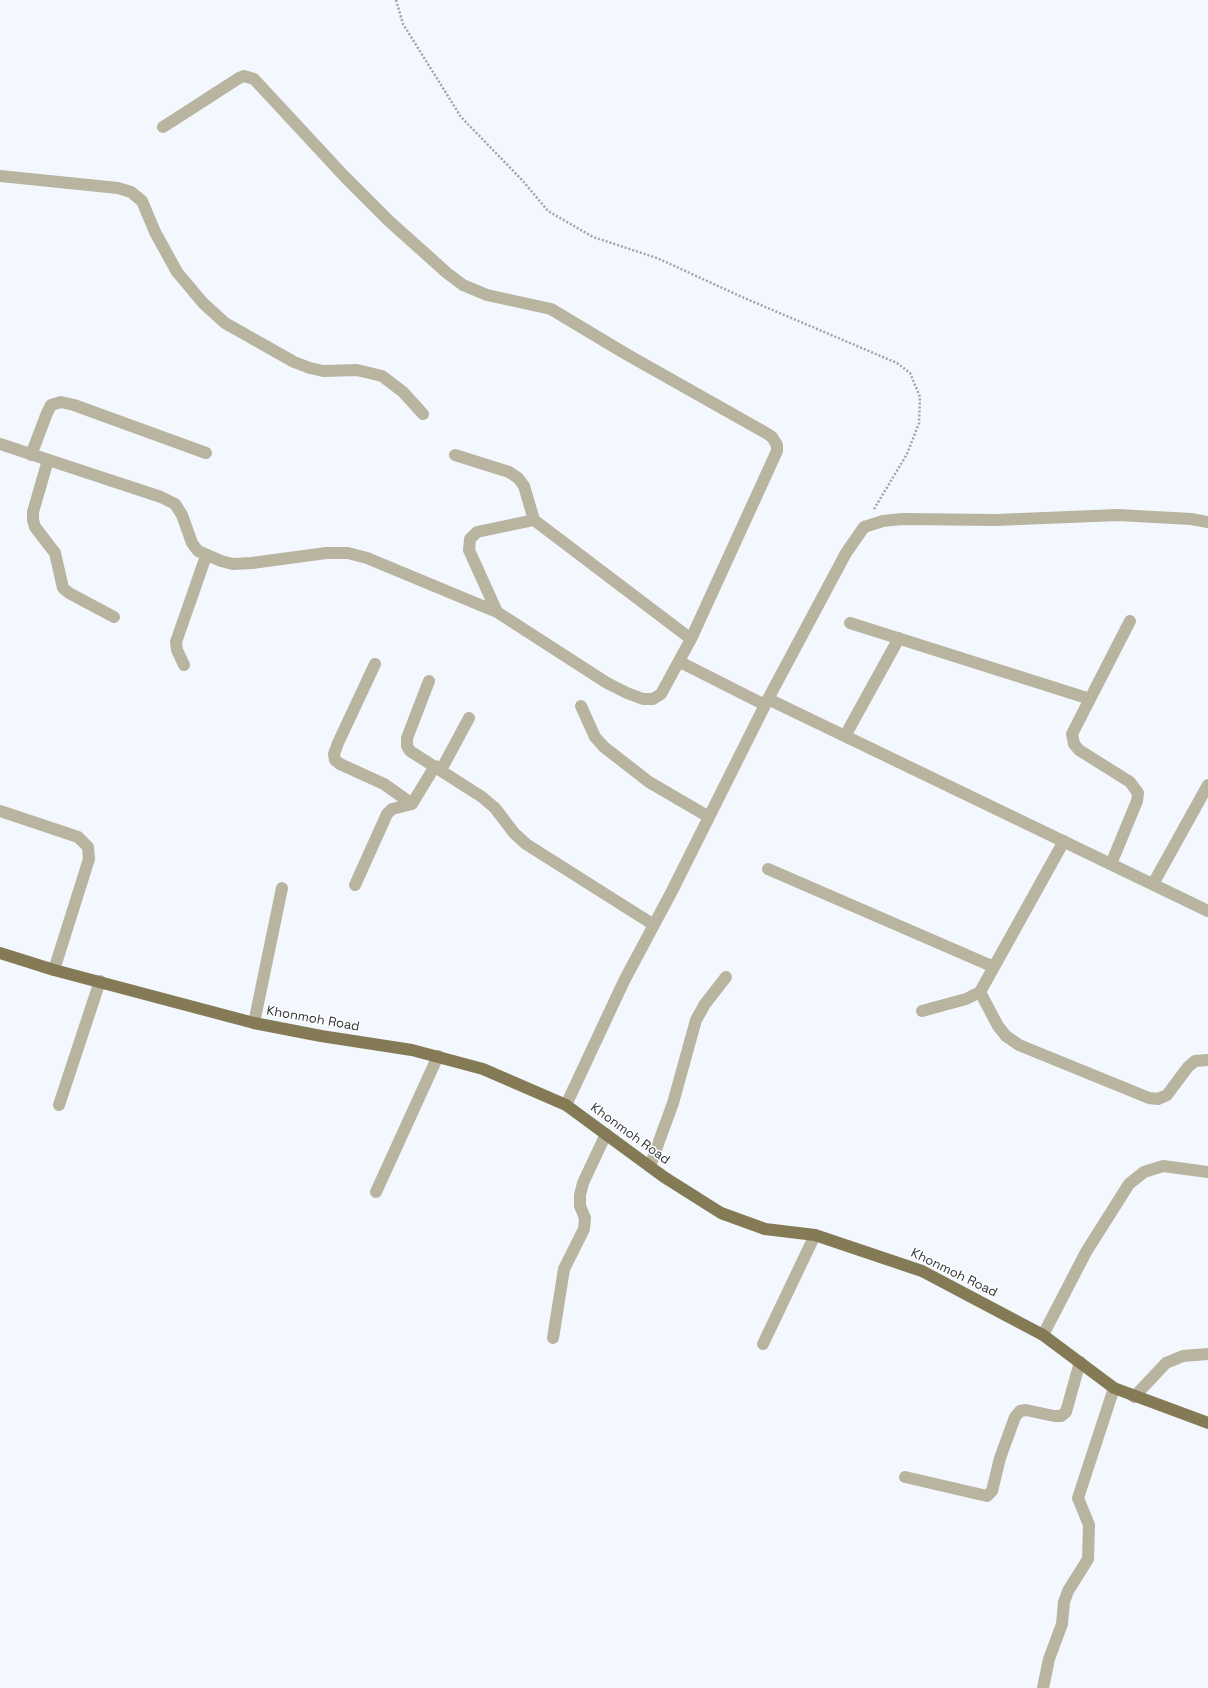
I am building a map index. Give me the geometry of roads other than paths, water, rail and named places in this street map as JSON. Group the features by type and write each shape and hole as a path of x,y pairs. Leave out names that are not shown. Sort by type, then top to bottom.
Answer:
{"main road":[{"name":"Khonmoh Road","path":"0,954 54,970 254,1023 321,1036 412,1050 483,1069 566,1105 650,1166 721,1213 743,1223 765,1229 815,1235 922,1271 1043,1335 1114,1388 1134,1397 1208,1423"}],"street":[{"path":"0,444 161,497 175,504 182,515 192,543 198,551 206,556 221,561 240,563 326,553 348,553 367,558 497,612 606,683 627,694 643,699 653,699 662,694 680,662 776,456 777,445 772,437 551,309 487,295 463,285 447,274 389,221 344,176 254,79 244,76 239,78 163,127"},
{"path":"0,176 118,188 131,192 142,201 155,232 177,272 203,303 225,323 289,359 310,368 323,371 357,370 382,376 403,392 423,414"},
{"path":"31,455 47,413 52,405 61,402 74,405 206,453"},
{"path":"455,455 509,472 518,478 524,486 534,520 691,639"},
{"path":"48,460 33,512 35,527 55,553 63,588 69,593 114,618"},
{"path":"566,1105 624,980 654,925 767,702 846,553 864,527 883,521 902,519 996,520 1118,515 1191,519 1208,522"},
{"path":"497,612 469,550 470,539 477,532 534,520"},
{"path":"184,665 177,650 176,642 206,556"},
{"path":"1111,864 1137,801 1138,793 1130,782 1079,750 1074,744 1072,734 1130,622"},
{"path":"850,623 1090,699"},
{"path":"845,736 899,638"},
{"path":"680,662 845,736 1208,911"},
{"path":"374,664 338,743 334,754 335,760 340,764 384,784 412,804"},
{"path":"429,681 407,738 407,746 410,751 482,797 495,808 514,833 526,844 654,925"},
{"path":"581,706 592,732 604,747 649,782 708,818"},
{"path":"355,885 387,814 392,808 412,804 438,768 469,718"},
{"path":"1153,884 1208,786"},
{"path":"0,811 78,837 88,847 89,859 54,970"},
{"path":"922,1011 966,999 980,992 1064,842"},
{"path":"768,869 994,967"},
{"path":"254,1023 282,888"},
{"path":"650,1166 673,1103 696,1020 705,1004 726,977"},
{"path":"59,1105 100,981"},
{"path":"980,992 998,1026 1006,1036 1019,1046 1149,1098 1158,1099 1167,1095 1188,1067 1195,1061 1208,1060"},
{"path":"376,1192 438,1056"},
{"path":"553,1338 564,1269 584,1229 586,1218 580,1206 580,1195 583,1183 606,1134"},
{"path":"1043,1335 1086,1252 1129,1184 1144,1172 1162,1166 1208,1172"},
{"path":"763,1344 815,1235"},
{"path":"1134,1397 1166,1363 1183,1356 1208,1354"},
{"path":"905,1477 987,1496 992,1491 1000,1458 1015,1416 1020,1411 1026,1410 1054,1416 1061,1416 1066,1412 1080,1362"},
{"path":"1043,1688 1047,1665 1062,1624 1064,1602 1068,1591 1088,1559 1090,1549 1089,1525 1078,1498 1114,1388"}]}
